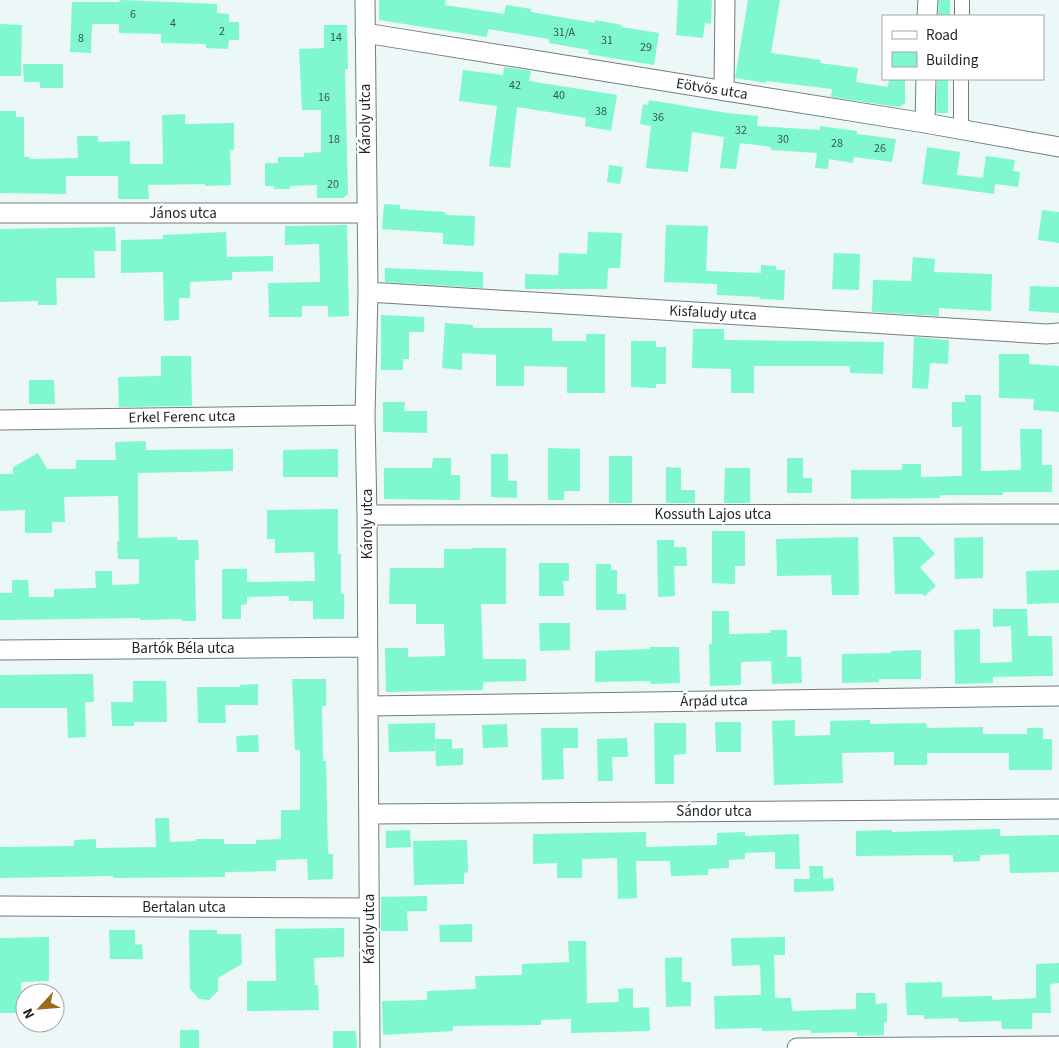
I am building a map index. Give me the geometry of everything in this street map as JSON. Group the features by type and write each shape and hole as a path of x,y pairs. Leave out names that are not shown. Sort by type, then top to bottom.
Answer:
{"street":[{"name":"Károly utca","path":"365,0 368,292 365,415 369,706 370,1048"},
{"path":"724,91 725,0"},
{"path":"927,15 928,0"},
{"path":"962,0 962,15"},
{"name":"Eötvös utca","path":"365,34 925,123 1059,147"},
{"path":"925,123 926,80"},
{"path":"961,130 962,80"},
{"name":"János utca","path":"0,213 366,213"},
{"name":"Kisfaludy utca","path":"368,292 1046,334 1059,333"},
{"name":"Erkel Ferenc utca","path":"0,420 365,415"},
{"name":"Kossuth Lajos utca","path":"367,515 1059,514"},
{"name":"Bartók Béla utca","path":"0,650 367,647"},
{"name":"Árpád utca","path":"369,706 1059,696"},
{"name":"Sándor utca","path":"369,814 1059,809"},
{"name":"Bertalan utca","path":"0,906 369,908"},
{"path":"797,1048 1059,1046"}],"building":[{"path":"120,0 217,4 217,13 229,14 229,22 239,22 239,40 229,40 228,49 206,48 206,44 161,43 161,34 119,33 119,24 92,24 91,53 70,52 72,2 119,2"},
{"path":"379,0 446,0 445,5 504,14 506,5 531,9 531,12 595,23 595,20 622,25 621,27 659,33 654,65 588,54 589,50 549,43 549,39 488,29 487,37 379,20"},
{"path":"678,0 712,0 711,24 705,23 703,38 676,35"},
{"path":"748,0 780,0 771,53 821,60 820,63 858,68 856,82 888,87 889,80 905,80 905,103 899,107 891,106 831,97 832,89 735,78"},
{"path":"939,0 950,0 950,15 938,15"},
{"path":"0,24 22,25 21,76 0,76"},
{"path":"324,25 347,25 348,69 345,69 348,194 343,198 317,198 317,185 290,186 290,189 274,189 274,186 265,186 265,163 278,163 278,157 304,157 304,153 321,152 321,110 302,110 299,49 324,48"},
{"path":"23,64 63,64 63,88 40,88 40,82 24,82"},
{"path":"504,67 531,71 529,81 617,95 611,131 585,126 586,118 517,107 510,168 489,166 497,106 459,101 463,70 503,75"},
{"path":"937,80 948,80 948,113 936,113"},
{"path":"649,100 727,113 758,116 757,126 820,130 820,126 857,131 857,134 896,139 892,162 854,157 853,163 829,159 828,169 815,168 817,153 771,150 771,147 740,143 736,169 720,168 724,137 692,132 688,172 646,168 651,126 640,124 643,104 648,105"},
{"path":"0,111 16,111 16,117 24,117 24,157 30,157 30,159 78,158 77,136 98,136 98,142 130,141 130,164 163,164 162,115 185,114 185,124 234,123 234,150 230,150 231,185 148,185 149,199 118,199 118,176 66,176 66,194 0,193"},
{"path":"927,147 960,152 957,175 983,178 986,156 1015,160 1013,171 1020,172 1018,187 995,184 994,194 922,184"},
{"path":"609,165 623,167 620,184 607,182"},
{"path":"384,204 400,205 400,209 445,212 445,215 475,216 474,246 443,244 443,233 382,229"},
{"path":"1042,210 1059,212 1059,243 1038,240"},
{"path":"347,225 349,316 328,317 328,306 302,306 302,317 269,317 268,283 320,282 319,244 285,245 285,226"},
{"path":"666,225 708,226 706,271 761,273 761,265 776,266 776,270 785,270 784,300 717,295 717,284 664,282"},
{"path":"115,227 116,251 94,251 95,278 56,278 57,305 38,305 38,301 0,302 0,229"},
{"path":"226,232 227,257 273,256 273,271 232,272 232,280 190,282 190,298 179,298 179,320 164,321 163,272 121,273 121,240 163,239 163,235"},
{"path":"588,232 622,233 620,268 608,268 607,289 525,289 525,274 558,275 559,253 587,254"},
{"path":"834,253 860,254 859,290 832,289"},
{"path":"913,257 935,259 934,272 992,274 991,311 939,308 939,316 872,312 873,280 911,281"},
{"path":"385,268 483,272 483,288 385,282"},
{"path":"1030,286 1059,287 1059,313 1029,311"},
{"path":"381,315 424,317 424,332 409,332 409,359 403,359 403,370 381,370"},
{"path":"445,323 473,325 473,328 552,328 552,341 586,341 586,334 605,334 605,393 567,393 567,367 524,366 524,386 496,386 496,355 462,353 462,370 442,368"},
{"path":"693,329 724,329 724,340 884,342 883,374 850,373 850,366 754,366 754,393 731,393 731,369 692,368"},
{"path":"914,337 949,340 948,364 930,363 928,389 912,388"},
{"path":"631,341 656,341 656,347 666,347 666,384 656,384 656,388 631,387"},
{"path":"999,354 1029,354 1029,364 1059,366 1059,412 1033,410 1034,399 999,398"},
{"path":"161,356 191,356 192,406 119,407 118,377 161,376"},
{"path":"29,380 54,380 55,404 29,404"},
{"path":"965,395 981,395 981,471 1021,470 1020,429 1042,429 1042,465 1052,465 1052,492 1003,492 1003,495 940,495 940,498 851,499 851,470 902,470 902,464 921,464 921,477 962,476 962,427 952,427 952,402 965,402"},
{"path":"383,402 405,402 404,411 427,411 427,433 383,432"},
{"path":"146,441 146,450 233,449 233,471 138,473 138,538 177,537 177,540 198,540 199,560 195,560 196,621 182,621 182,619 140,620 140,618 0,620 0,593 12,593 12,580 28,580 29,597 54,597 54,589 96,588 95,571 112,571 112,585 139,584 139,559 118,559 118,496 64,497 65,522 52,522 52,533 25,533 25,510 0,511 0,474 13,474 13,467 38,453 47,469 76,469 76,460 116,460 115,442"},
{"path":"548,448 580,449 580,491 564,491 564,500 548,500"},
{"path":"338,449 338,477 283,477 283,450"},
{"path":"491,454 508,454 508,481 517,481 517,498 491,497"},
{"path":"609,456 632,456 632,503 609,503"},
{"path":"433,458 451,458 451,475 460,475 460,500 384,499 384,468 432,468"},
{"path":"787,458 803,458 803,478 812,478 812,493 787,493"},
{"path":"666,467 681,468 681,490 695,490 695,503 666,503"},
{"path":"725,468 750,468 750,503 724,503"},
{"path":"338,509 338,554 341,554 341,594 344,594 344,619 313,619 313,601 289,601 289,596 247,597 247,604 241,605 241,619 222,619 222,569 247,569 247,582 315,581 314,552 275,553 275,539 267,539 267,510"},
{"path":"712,531 745,531 745,566 735,566 735,584 712,583"},
{"path":"858,537 859,595 832,595 831,575 777,576 776,539"},
{"path":"893,537 920,537 935,554 920,567 936,586 925,596 922,594 895,594"},
{"path":"983,537 983,578 955,579 954,538"},
{"path":"657,540 674,540 674,547 686,547 687,566 674,566 675,596 658,597"},
{"path":"506,548 506,604 481,604 483,659 526,659 526,681 483,682 483,690 386,692 385,648 408,648 408,657 445,656 444,624 416,624 416,604 389,604 390,568 444,568 444,549"},
{"path":"539,563 569,563 569,581 563,581 564,596 539,596"},
{"path":"596,564 611,564 611,570 617,570 617,594 626,594 626,610 596,610"},
{"path":"1059,570 1059,603 1027,604 1026,571"},
{"path":"993,609 1027,609 1028,636 1052,636 1053,676 993,677 993,683 955,684 954,630 980,629 980,663 1012,662 1011,626 993,627"},
{"path":"712,611 729,611 729,634 771,633 770,630 787,630 787,657 801,657 802,683 772,684 771,661 741,662 741,685 710,686 709,644 712,644"},
{"path":"539,623 570,623 570,650 540,651"},
{"path":"650,647 679,647 680,683 651,684 650,681 595,682 595,651 650,649"},
{"path":"921,650 921,679 879,679 879,682 842,683 842,654"},
{"path":"93,674 94,702 85,702 86,737 68,738 67,708 0,708 0,675"},
{"path":"292,679 326,679 326,706 322,706 323,761 326,761 328,854 333,854 333,879 308,880 307,859 276,860 276,871 225,872 225,877 0,878 0,847 74,846 74,840 96,839 96,848 156,847 155,818 169,818 170,842 196,841 196,839 224,839 224,844 256,844 256,840 281,839 281,810 300,810 300,750 295,750"},
{"path":"133,681 166,681 167,722 134,722 134,726 112,726 111,702 133,702"},
{"path":"258,684 258,705 225,705 226,723 198,723 197,687 240,687 240,685"},
{"path":"795,720 795,736 830,735 830,721 870,720 870,724 926,723 927,728 983,727 983,734 1027,734 1027,728 1043,728 1043,739 1052,739 1052,770 1009,770 1009,753 927,753 927,765 894,765 894,752 842,753 843,783 774,785 772,721"},
{"path":"715,722 741,722 741,752 716,752"},
{"path":"435,723 435,751 389,752 388,724"},
{"path":"654,723 686,723 686,754 674,755 674,784 655,784"},
{"path":"507,724 508,747 483,748 482,725"},
{"path":"541,728 578,728 578,748 563,748 564,779 542,780"},
{"path":"258,735 259,752 237,752 236,736"},
{"path":"627,738 628,757 612,757 613,781 598,781 597,739"},
{"path":"435,739 452,739 452,749 463,748 463,765 436,766"},
{"path":"1000,829 1000,836 1059,835 1059,872 1010,873 1009,854 980,855 980,861 953,862 953,855 856,856 856,831"},
{"path":"410,830 411,847 386,848 386,831"},
{"path":"646,832 646,847 717,845 717,833 745,832 745,836 799,834 800,869 775,869 775,852 745,853 745,859 729,860 729,868 708,869 708,875 671,876 670,861 636,861 637,898 618,899 617,858 582,859 582,878 557,878 557,863 533,864 533,834"},
{"path":"467,840 468,872 464,873 464,884 414,885 413,841"},
{"path":"809,866 823,866 823,879 833,878 834,891 794,892 794,879 810,879"},
{"path":"427,896 427,911 407,911 408,931 381,931 381,897"},
{"path":"472,924 472,942 440,942 439,925"},
{"path":"344,928 344,957 314,958 315,985 318,985 319,1010 247,1011 247,981 276,981 275,929"},
{"path":"109,930 135,930 135,945 142,944 143,959 110,959"},
{"path":"189,930 217,930 217,934 241,934 242,964 218,978 218,991 209,1000 199,999 190,989"},
{"path":"49,937 49,981 15,983 15,1013 0,1013 0,938"},
{"path":"785,937 785,955 774,955 775,998 791,998 792,1011 856,1009 856,993 875,993 876,1004 887,1003 887,1022 884,1022 884,1035 857,1036 857,1032 811,1033 811,1030 762,1031 762,1028 715,1029 714,996 761,995 760,965 732,966 731,938"},
{"path":"568,941 586,941 587,1003 619,1002 618,989 633,988 633,1008 649,1007 650,1031 571,1033 571,1019 541,1020 541,1025 453,1026 453,1031 383,1035 382,1001 427,1000 427,991 476,989 475,976 522,975 522,964 569,962"},
{"path":"682,957 682,982 691,982 691,1006 666,1007 665,958"},
{"path":"1059,963 1059,983 1050,984 1051,1013 1032,1013 1032,1029 1002,1029 1001,1021 959,1022 958,1018 924,1019 924,1015 907,1015 905,983 942,982 942,997 992,996 992,1000 1036,998 1036,964"},
{"path":"180,1030 199,1030 199,1048 180,1048"},
{"path":"333,1031 356,1031 357,1048 333,1048"}]}
